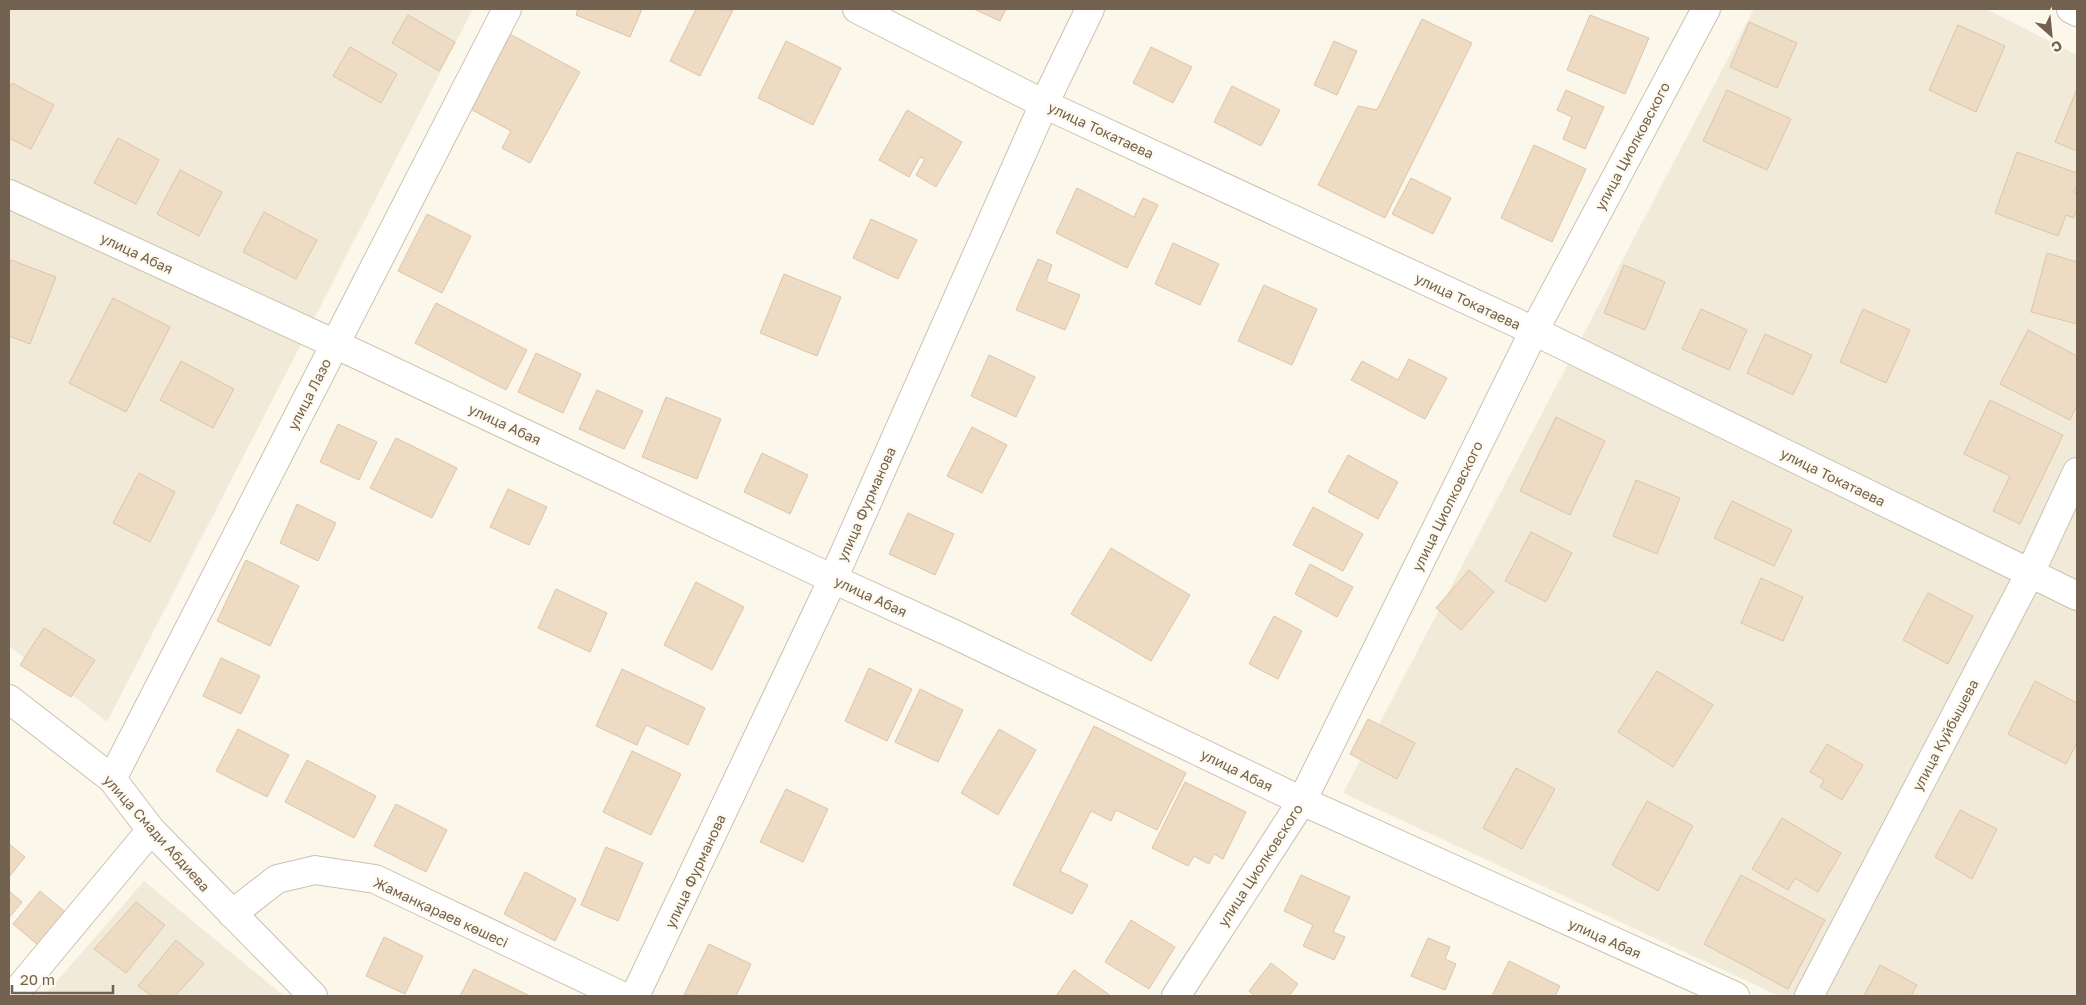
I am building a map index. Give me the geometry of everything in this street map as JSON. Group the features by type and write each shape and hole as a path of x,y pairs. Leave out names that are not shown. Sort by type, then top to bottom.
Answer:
{"street":[{"name":"улица Лазо","path":"112,779 507,9"},
{"name":"улица Токатаева","path":"858,9 1044,104 1534,331 2077,596"},
{"name":"улица Фурманова","path":"635,996 833,579 1044,104 1090,9"},
{"name":"улица Циолковского","path":"1176,996 1302,801 1534,331 1706,9"},
{"path":"2071,9 2077,12"},
{"name":"улица Абая","path":"9,194 335,344 956,635 1302,801 1735,996"},
{"name":"улица Куйбышева","path":"1809,996 2030,573 2077,472"},
{"name":"улица Смади Абдиева","path":"9,699 112,779 151,830 313,996"},
{"path":"13,996 151,830"},
{"name":"Жаманқараев көшесі","path":"232,914 277,879 315,870 375,879 622,996"}],"shaded area":[{"path":"9,9 473,9 107,722 9,646"},
{"path":"1754,9 1986,9 2077,55 2077,996 1779,996 1343,793"},
{"path":"144,881 284,996 44,996"}],"building":[{"path":"578,9 642,9 630,37 576,15"},
{"path":"696,9 733,10 700,76 670,61"},
{"path":"974,9 1006,9 1000,21"},
{"path":"408,15 455,42 439,71 392,43"},
{"path":"1590,15 1649,38 1625,94 1567,70"},
{"path":"1422,19 1472,43 1385,218 1318,185 1358,106 1377,110"},
{"path":"1749,22 1797,43 1777,88 1730,67"},
{"path":"1958,25 2005,46 1976,112 1929,90"},
{"path":"506,32 580,72 530,163 502,148 511,131 465,106"},
{"path":"786,41 841,68 813,125 758,98"},
{"path":"1334,41 1357,51 1337,95 1314,85"},
{"path":"350,47 397,74 381,103 333,76"},
{"path":"1151,47 1192,67 1173,103 1133,83"},
{"path":"12,83 54,105 31,149 9,138 9,90"},
{"path":"1232,86 1280,110 1261,146 1214,122"},
{"path":"2077,89 2077,151 2055,142"},
{"path":"1566,90 1604,107 1585,149 1563,139 1572,117 1557,110"},
{"path":"1727,90 1791,119 1767,170 1703,141"},
{"path":"907,110 962,142 936,187 916,175 925,159 920,157 909,177 879,160"},
{"path":"118,138 159,160 136,204 94,183"},
{"path":"1534,145 1586,169 1552,242 1501,218"},
{"path":"2017,152 2077,173 2077,185 2074,192 2077,193 2077,208 2074,218 2066,215 2058,236 1995,213"},
{"path":"180,170 222,192 199,236 157,214"},
{"path":"1411,178 1451,198 1433,234 1392,214"},
{"path":"1077,188 1134,217 1143,198 1158,205 1127,268 1056,233"},
{"path":"264,212 317,240 296,279 243,252"},
{"path":"427,214 471,236 442,293 398,271"},
{"path":"871,219 917,240 898,279 853,258"},
{"path":"1173,243 1219,264 1200,305 1155,284"},
{"path":"2047,253 2077,262 2077,324 2031,312"},
{"path":"1038,259 1052,265 1046,281 1080,295 1065,330 1016,310"},
{"path":"11,260 56,277 30,344 9,336 9,266"},
{"path":"1624,265 1665,282 1645,330 1604,313"},
{"path":"784,274 841,297 817,356 760,333"},
{"path":"1264,285 1317,309 1292,365 1238,341"},
{"path":"113,298 170,327 126,412 69,383"},
{"path":"436,303 527,350 506,390 415,343"},
{"path":"1701,309 1747,330 1729,370 1682,349"},
{"path":"1863,309 1910,330 1886,383 1840,362"},
{"path":"2028,330 2077,356 2077,405 2070,420 2000,384"},
{"path":"1765,334 1812,355 1793,395 1747,373"},
{"path":"536,353 581,374 563,413 518,392"},
{"path":"989,355 1035,377 1016,417 971,396"},
{"path":"1409,359 1447,378 1425,419 1351,380 1362,361 1398,380"},
{"path":"181,361 234,389 213,428 160,400"},
{"path":"597,390 643,411 624,449 579,429"},
{"path":"666,397 721,419 697,479 642,457"},
{"path":"1990,400 2063,435 2020,524 1993,511 2010,476 1964,454"},
{"path":"1556,417 1605,441 1570,515 1520,491"},
{"path":"338,424 377,442 359,480 320,462"},
{"path":"972,427 1007,445 982,493 947,476"},
{"path":"396,438 457,468 432,518 370,488"},
{"path":"762,453 808,475 790,514 744,492"},
{"path":"1348,455 1398,482 1378,519 1328,492"},
{"path":"139,473 175,492 150,542 113,523"},
{"path":"1636,480 1680,498 1657,554 1613,536"},
{"path":"508,489 547,507 529,545 490,527"},
{"path":"1732,501 1792,530 1774,566 1714,538"},
{"path":"297,504 336,523 318,561 280,543"},
{"path":"1313,507 1363,534 1343,571 1293,545"},
{"path":"908,513 954,534 935,575 889,554"},
{"path":"1531,532 1572,553 1546,602 1505,581"},
{"path":"1111,548 1190,595 1151,661 1071,614"},
{"path":"246,560 299,586 270,646 217,621"},
{"path":"1310,564 1353,587 1337,617 1295,594"},
{"path":"1469,570 1494,592 1461,630 1436,608"},
{"path":"1761,578 1803,597 1783,641 1741,623"},
{"path":"696,582 744,607 712,670 664,645"},
{"path":"556,589 607,613 590,652 538,628"},
{"path":"1928,593 1973,616 1948,664 1903,640"},
{"path":"1274,616 1302,631 1278,679 1249,664"},
{"path":"44,628 95,660 71,697 20,665"},
{"path":"221,658 260,676 241,714 203,696"},
{"path":"869,668 912,689 887,741 845,721"},
{"path":"622,669 705,708 688,745 646,725 637,745 596,726"},
{"path":"1657,671 1713,705 1673,767 1618,732"},
{"path":"2035,681 2077,703 2077,743 2066,764 2008,734"},
{"path":"920,689 963,710 938,762 895,742"},
{"path":"1368,719 1415,743 1397,779 1350,754"},
{"path":"1094,726 1186,773 1157,830 1116,810 1111,821 1091,811 1060,871 1088,885 1072,914 1013,885"},
{"path":"238,729 289,755 267,797 216,771"},
{"path":"999,729 1036,750 998,815 961,793"},
{"path":"1827,744 1863,765 1842,800 1820,787 1824,780 1810,772"},
{"path":"632,751 681,774 651,835 603,812"},
{"path":"307,760 376,796 354,838 285,802"},
{"path":"1516,768 1555,789 1522,849 1483,828"},
{"path":"1185,782 1246,812 1223,859 1214,854 1209,864 1194,856 1188,866 1152,848"},
{"path":"786,789 828,809 803,862 760,842"},
{"path":"1647,801 1693,826 1658,891 1612,865"},
{"path":"396,804 447,830 426,872 374,846"},
{"path":"1960,810 1997,829 1972,879 1935,857"},
{"path":"1782,818 1841,853 1818,892 1795,878 1788,890 1752,869"},
{"path":"9,844 25,857 9,877"},
{"path":"606,847 643,863 618,921 581,905"},
{"path":"525,872 576,899 555,941 504,914"},
{"path":"1301,875 1350,897 1333,932 1345,937 1334,960 1303,946 1313,925 1284,911"},
{"path":"1741,875 1825,920 1788,989 1704,944"},
{"path":"9,891 22,902 9,918"},
{"path":"40,891 65,912 38,945 13,924"},
{"path":"136,902 165,925 126,973 94,949"},
{"path":"1131,920 1175,947 1149,989 1105,962"},
{"path":"384,937 423,956 405,994 366,976"},
{"path":"1428,938 1450,947 1445,959 1456,964 1445,990 1411,976"},
{"path":"176,940 204,964 175,996 152,996 138,986"},
{"path":"709,944 751,964 736,996 684,995"},
{"path":"1509,961 1560,986 1555,996 1492,996"},
{"path":"1271,963 1298,984 1289,996 1255,996 1249,991"},
{"path":"1880,965 1917,985 1911,996 1864,996"},
{"path":"474,969 530,996 460,996"},
{"path":"1074,970 1111,996 1056,996"}]}
